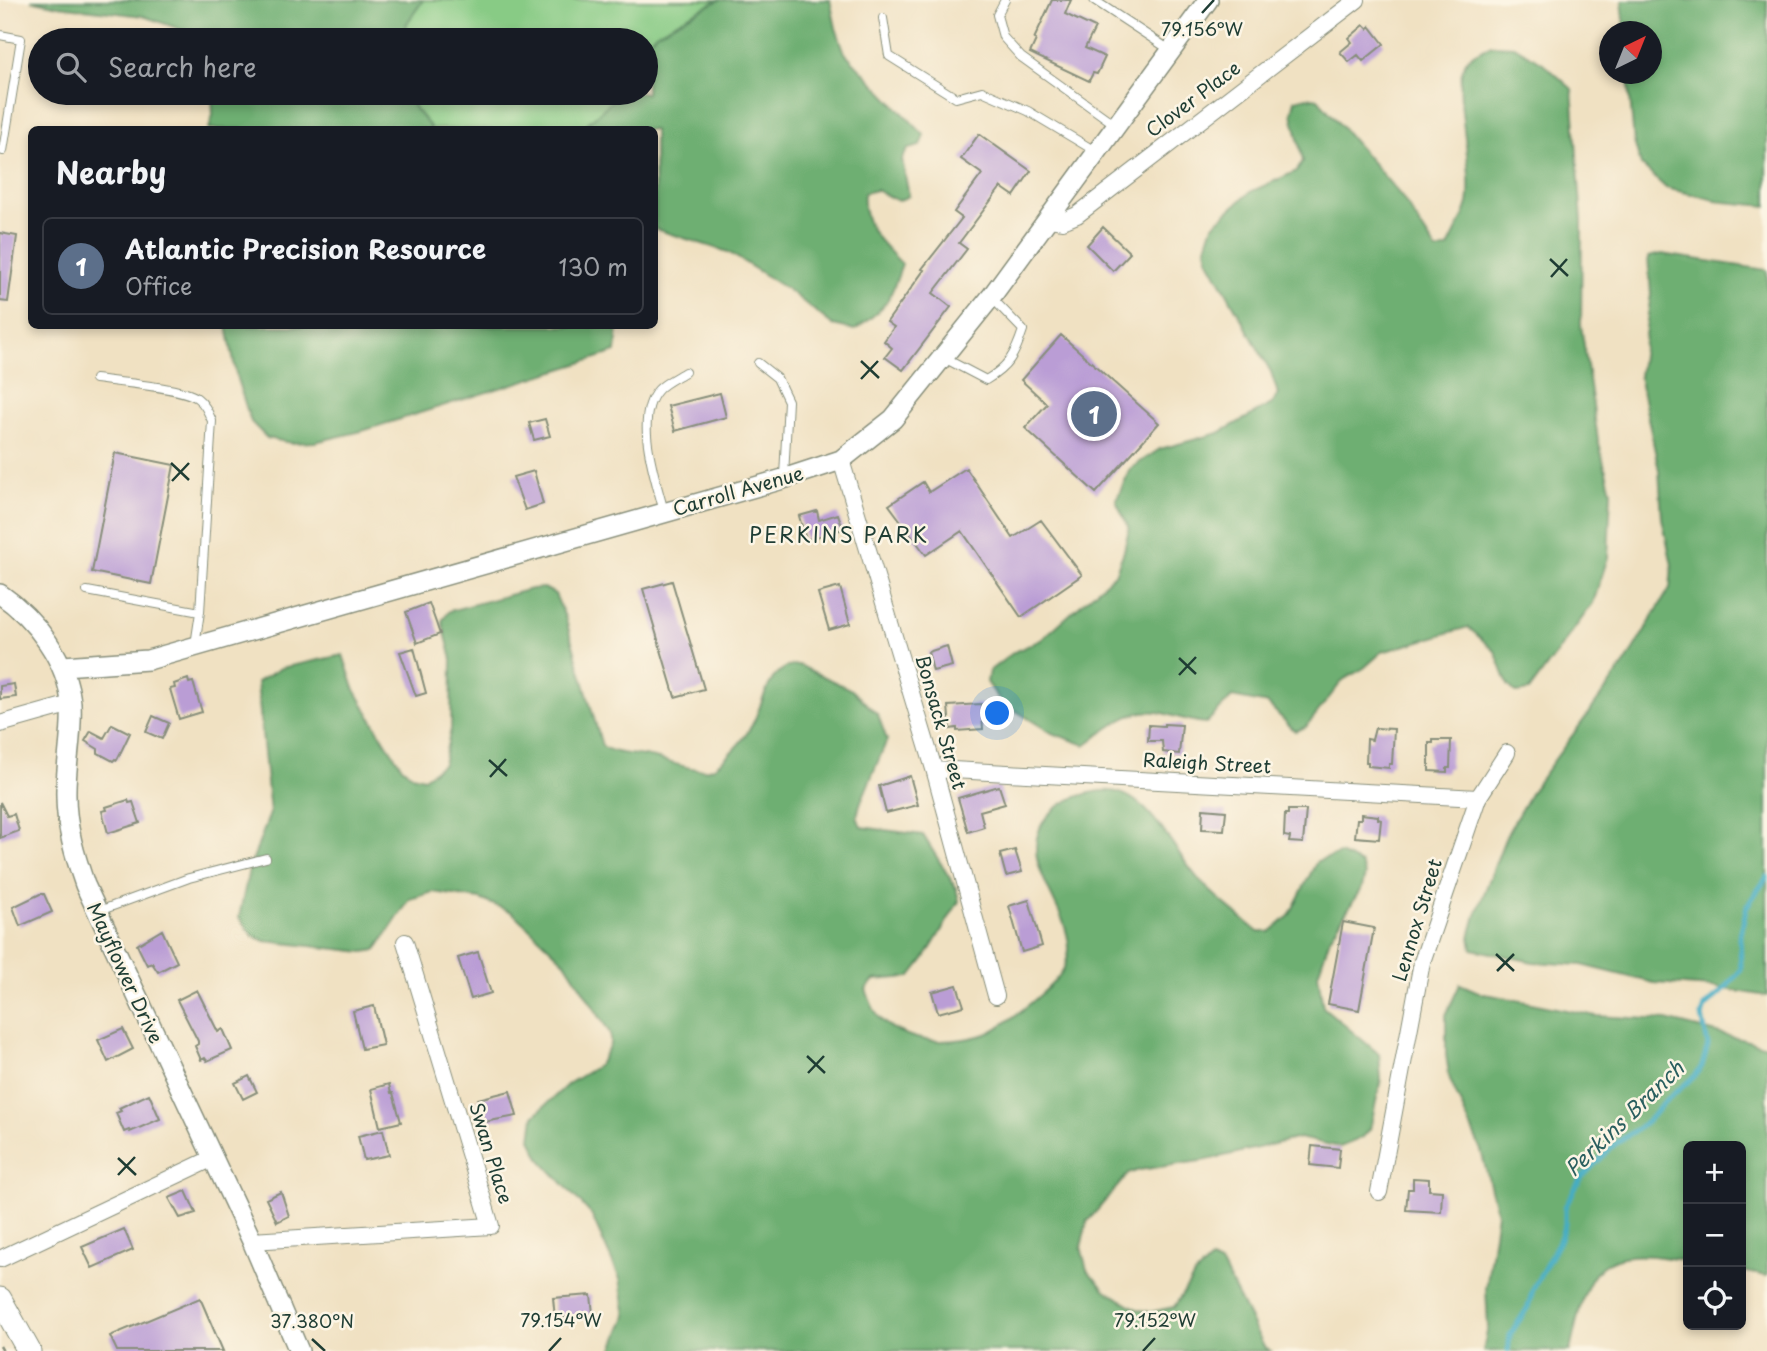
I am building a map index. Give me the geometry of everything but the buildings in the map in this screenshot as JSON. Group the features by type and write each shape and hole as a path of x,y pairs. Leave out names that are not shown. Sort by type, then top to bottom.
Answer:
{"main road":[{"path":"0,1299 29,1351"}],"street":[{"name":"Carroll Avenue","path":"63,666 148,660 195,648 841,460 893,419 944,358 1050,219 1208,0"},
{"name":"Clover Place","path":"1050,219 1063,221 1077,215 1357,0"},
{"name":"Bonsack Street","path":"841,460 933,769 996,996"},
{"name":"Mayflower Drive","path":"0,594 38,631 63,666 71,704 66,796 68,820 71,845 85,886 252,1241 299,1351"},
{"path":"0,724 71,704"},
{"name":"Lennox Street","path":"1379,1192 1422,962 1478,798 1507,753"},
{"name":"Raleigh Street","path":"933,769 1478,798"},
{"name":"Swan Place","path":"252,1241 491,1226 405,942"},
{"path":"0,1259 211,1158"}],"lane":[{"path":"1005,0 997,15 1003,37 1021,57 1117,126"},
{"path":"1094,0 1171,51"},
{"path":"883,18 889,56 956,98 982,91 1028,111 1098,153"},
{"path":"0,35 21,39 3,151 0,150"},
{"path":"944,358 986,380 998,373 1015,355 1023,330 991,298"},
{"path":"758,363 777,378 788,401 783,479"},
{"path":"664,512 648,451 647,410 658,389 685,372"},
{"path":"95,379 189,394 203,404 212,421 200,612 195,648"},
{"path":"87,591 200,612"},
{"path":"96,912 189,878 266,859"}],"path":[{"path":"0,1346 3,1351"}],"green space":[{"path":"31,0 423,0 406,28 177,28 143,16 58,6"},
{"path":"423,0 719,0 658,32 658,28 406,28"},
{"path":"719,0 830,0 845,53 924,135 920,146 908,149 902,159 909,196 898,201 876,190 864,193 869,225 902,264 886,302 855,330 833,325 787,289 728,252 658,230 658,126 584,126 608,105 658,105 658,32"},
{"path":"1622,0 1767,0 1767,206 1724,202 1666,188 1641,165 1634,142 1629,84 1662,84 1662,21 1624,21"},
{"path":"1491,45 1514,46 1543,63 1572,89 1582,221 1581,325 1598,440 1611,491 1608,557 1593,603 1529,691 1516,693 1508,685 1495,651 1468,627 1382,652 1364,668 1343,680 1306,727 1295,731 1268,704 1232,697 1206,723 1152,711 1141,712 1121,720 1085,745 1052,733 1000,701 987,682 989,671 1014,652 1041,640 1115,574 1129,528 1116,501 1130,469 1160,449 1219,433 1272,404 1278,394 1271,372 1208,259 1206,247 1213,225 1250,192 1297,171 1303,161 1292,113 1295,100 1307,97 1318,99 1401,196 1437,251 1448,248 1468,203 1469,170 1461,74 1470,57"},
{"path":"213,105 413,105 429,126 210,126"},
{"path":"413,105 608,105 585,126 429,126"},
{"path":"1662,254 1767,270 1767,996 1713,987 1654,983 1582,965 1533,962 1472,949 1470,937 1506,836 1531,792 1626,662 1670,588 1672,565 1662,518 1659,470 1639,376 1651,294 1648,257"},
{"path":"228,329 618,329 616,352 362,431 315,442 291,443 267,438 251,422 237,379"},
{"path":"544,588 555,594 565,617 602,746 608,749 692,768 714,767 746,734 768,686 780,671 789,666 799,665 852,690 878,715 887,740 860,804 857,816 861,827 923,835 956,888 959,901 925,958 910,977 874,980 866,989 880,1019 910,1036 946,1041 991,1032 1025,1008 1061,973 1068,954 1068,936 1040,869 1036,844 1045,820 1053,811 1075,798 1101,791 1118,792 1133,799 1159,824 1202,883 1258,932 1270,932 1289,916 1317,861 1340,854 1361,864 1365,875 1362,887 1330,938 1318,974 1323,1007 1379,1054 1381,1079 1370,1129 1362,1138 1340,1147 1299,1138 1207,1160 1128,1174 1087,1222 1081,1247 1087,1270 1105,1290 1139,1310 1151,1312 1174,1307 1194,1276 1211,1260 1222,1265 1264,1347 1270,1351 612,1351 626,1316 620,1279 591,1214 541,1160 531,1139 534,1116 568,1084 599,1065 610,1045 610,1033 565,962 512,912 480,899 433,892 410,899 376,950 364,952 265,941 253,936 239,917 249,870 270,813 257,682 281,668 343,655 354,688 402,767 412,775 424,778 443,764 451,729 452,659 442,621 449,611"},
{"path":"1460,984 1481,993 1596,1016 1667,1020 1767,1046 1767,1276 1746,1272 1746,1141 1683,1141 1683,1260 1632,1256 1614,1259 1600,1268 1590,1281 1583,1299 1570,1351 1483,1351 1488,1327 1486,1289 1497,1213 1481,1150 1450,1080 1446,1055 1446,1015"}],"waterway":[{"name":"Perkins Branch","path":"1508,1351 1510,1335 1528,1307 1533,1289 1559,1241 1565,1224 1565,1207 1581,1178 1614,1145 1648,1121 1702,1066 1708,1045 1702,1016 1705,1006 1722,992 1741,970 1740,935 1747,906 1767,877"}],"place":[{"name":"Atlantic Precision Resource","path":"1094,414"}],"district":[{"name":"PERKINS PARK","path":"839,536"}]}
